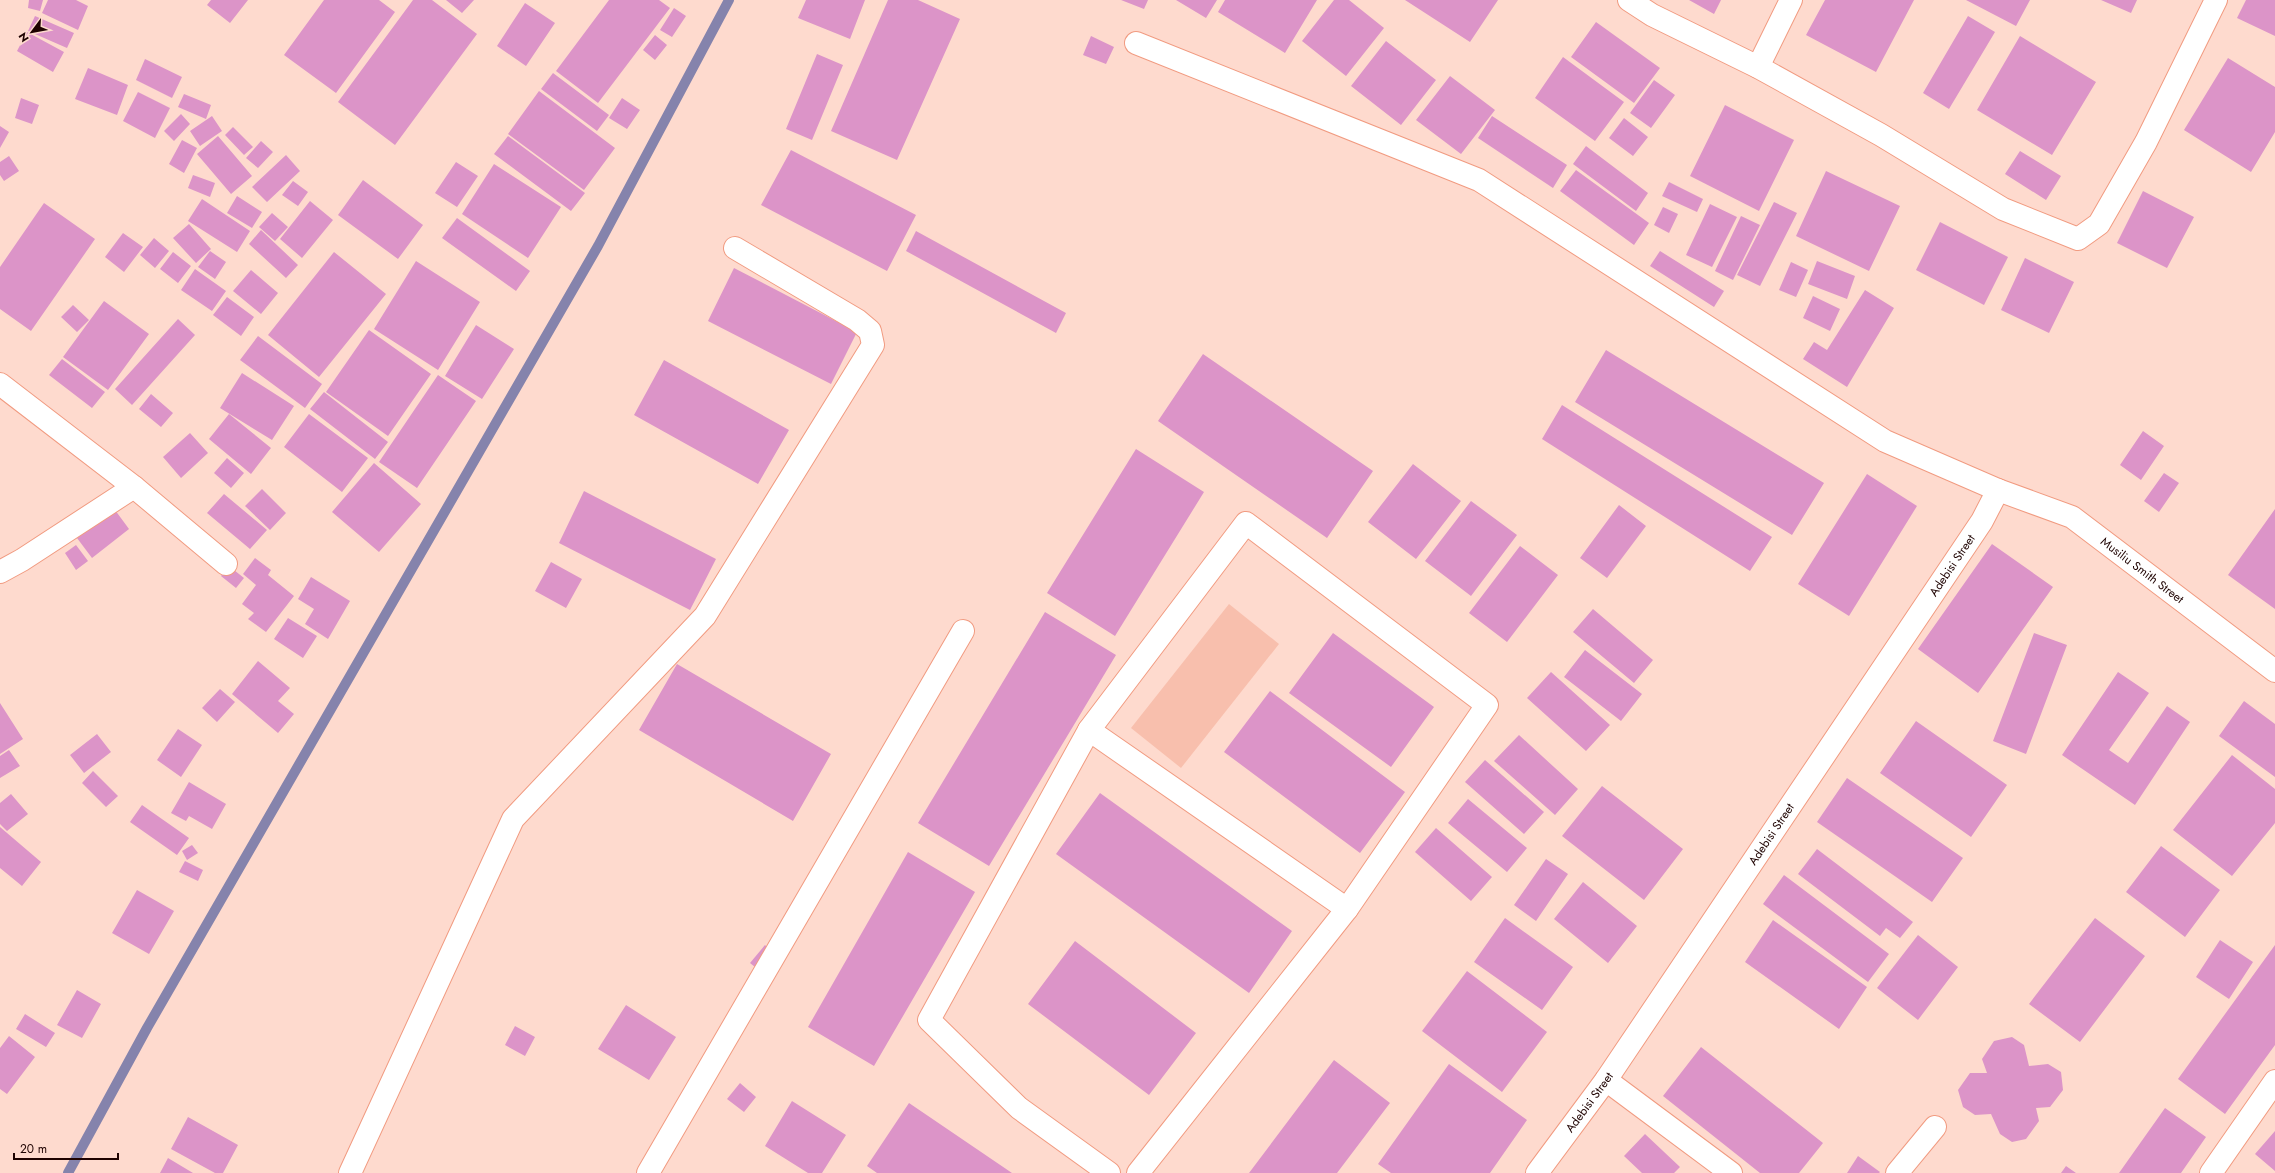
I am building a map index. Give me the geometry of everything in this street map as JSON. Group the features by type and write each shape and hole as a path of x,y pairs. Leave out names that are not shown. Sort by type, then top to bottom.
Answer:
{"street":[{"path":"1629,0 1652,15 1758,67 1881,135 2003,209 2078,239 2099,224 2146,142 2216,0"},
{"path":"1758,67 1790,0"},
{"name":"Musiliu Smith Street","path":"1136,43 1479,180 1885,441 1998,490 2072,517 2275,671"},
{"path":"350,1173 513,819 705,616 873,345 870,331 858,320 735,248"},
{"path":"0,384 134,487 226,564"},
{"path":"0,572 22,560 134,487"},
{"name":"Adebisi Street","path":"1537,1173 1606,1080 1982,521 1998,490"},
{"path":"1109,1173 1019,1108 929,1020 1089,730 1246,523 1487,705 1347,909 1138,1173"},
{"path":"648,1173 963,631"},
{"path":"1089,730 1347,909"},
{"path":"1606,1080 1732,1173"},
{"path":"2217,1171 2275,1081"},
{"path":"1896,1173 1934,1127"}],"shaded area":[{"path":"1229,604 1279,644 1181,768 1131,728"}],"building":[{"path":"29,0 43,0 40,11 28,8"},
{"path":"48,0 76,0 88,6 78,30 42,13"},
{"path":"211,0 248,0 230,23 207,5"},
{"path":"324,0 379,0 395,12 336,93 284,55"},
{"path":"413,0 432,0 477,34 395,145 338,102"},
{"path":"446,0 474,0 462,13"},
{"path":"609,0 659,0 670,8 598,103 556,71"},
{"path":"806,0 865,0 850,39 798,18"},
{"path":"888,0 918,0 960,19 897,160 831,131"},
{"path":"1121,0 1148,0 1144,9"},
{"path":"1176,0 1217,0 1206,18"},
{"path":"1225,0 1317,0 1285,53 1218,12"},
{"path":"1334,0 1349,0 1384,28 1346,76 1302,41"},
{"path":"1405,0 1498,0 1470,42"},
{"path":"1689,0 1721,0 1714,14"},
{"path":"1825,0 1914,0 1876,72 1806,35"},
{"path":"1966,0 2030,0 2016,26"},
{"path":"2101,0 2137,0 2131,13"},
{"path":"2246,0 2275,0 2275,36 2237,18"},
{"path":"525,3 555,23 526,66 497,46"},
{"path":"674,8 686,16 672,37 660,30"},
{"path":"35,16 74,33 67,48 28,31"},
{"path":"1968,16 1995,32 1949,109 1923,93"},
{"path":"1596,22 1660,68 1634,103 1571,57"},
{"path":"27,32 64,52 53,72 17,51"},
{"path":"655,35 667,45 655,60 643,50"},
{"path":"1091,36 1114,47 1106,64 1083,55"},
{"path":"2020,36 2096,82 2052,155 1977,110"},
{"path":"1386,41 1436,80 1401,125 1351,86"},
{"path":"817,54 843,65 812,140 786,129"},
{"path":"1563,57 1624,102 1595,141 1535,98"},
{"path":"2228,58 2275,87 2275,132 2251,172 2184,130"},
{"path":"145,59 182,77 172,98 136,80"},
{"path":"88,68 128,85 117,115 75,99"},
{"path":"553,73 609,115 597,131 541,89"},
{"path":"1450,76 1495,110 1461,154 1416,120"},
{"path":"1654,80 1675,95 1651,128 1630,113"},
{"path":"539,91 615,148 584,190 508,134"},
{"path":"138,92 170,108 155,138 123,121"},
{"path":"184,94 211,105 206,119 178,107"},
{"path":"21,98 39,105 32,124 15,118"},
{"path":"622,98 640,110 627,129 609,118"},
{"path":"1725,105 1794,140 1759,211 1690,176"},
{"path":"181,114 190,124 174,141 164,131"},
{"path":"212,116 222,131 200,146 190,131"},
{"path":"1492,116 1567,165 1553,188 1478,138"},
{"path":"1624,118 1648,137 1633,156 1609,138"},
{"path":"0,126 9,132 0,148"},
{"path":"233,127 253,147 244,155 225,135"},
{"path":"218,136 252,176 231,194 197,154"},
{"path":"508,136 585,193 571,211 494,154"},
{"path":"182,140 197,148 184,173 169,164"},
{"path":"261,141 273,152 258,168 246,158"},
{"path":"1586,146 1648,193 1636,211 1573,164"},
{"path":"791,150 916,215 887,271 761,205"},
{"path":"2020,151 2061,176 2046,200 2005,174"},
{"path":"286,155 300,171 267,202 252,187"},
{"path":"9,156 19,171 4,181 0,175 0,162"},
{"path":"456,162 478,176 457,207 435,193"},
{"path":"494,164 561,207 528,258 462,214"},
{"path":"1576,170 1649,223 1634,245 1560,191"},
{"path":"1826,171 1900,206 1869,271 1796,236"},
{"path":"193,175 215,183 210,197 188,188"},
{"path":"363,180 423,225 398,259 338,215"},
{"path":"293,181 308,192 298,206 282,195"},
{"path":"1669,182 1703,199 1697,212 1662,196"},
{"path":"2143,191 2194,217 2167,268 2117,243"},
{"path":"237,196 262,212 252,228 227,213"},
{"path":"202,199 250,231 237,252 188,221"},
{"path":"310,201 333,220 302,258 280,239"},
{"path":"1774,202 1797,213 1760,286 1737,275"},
{"path":"44,203 95,239 31,331 0,309 0,267"},
{"path":"1710,204 1737,217 1712,267 1686,255"},
{"path":"1663,207 1678,214 1669,233 1654,225"},
{"path":"272,213 288,227 275,241 259,227"},
{"path":"1741,216 1760,225 1733,280 1715,271"},
{"path":"457,218 530,271 516,291 442,238"},
{"path":"1940,222 2008,257 1984,305 1916,270"},
{"path":"189,224 211,249 196,263 173,238"},
{"path":"261,230 298,265 286,278 249,244"},
{"path":"916,231 1066,313 1056,333 906,251"},
{"path":"123,233 143,247 124,272 105,257"},
{"path":"154,238 169,251 155,268 140,255"},
{"path":"210,251 226,262 215,279 198,267"},
{"path":"1660,251 1724,291 1714,307 1650,266"},
{"path":"173,252 191,266 178,283 160,269"},
{"path":"334,252 386,294 319,377 268,335"},
{"path":"2025,258 2074,282 2049,333 2001,310"},
{"path":"416,261 480,302 438,370 374,329"},
{"path":"1817,261 1855,276 1847,299 1808,284"},
{"path":"1791,262 1808,270 1796,297 1779,290"},
{"path":"734,268 857,332 831,384 708,321"},
{"path":"195,269 226,291 212,311 181,290"},
{"path":"251,270 278,293 261,314 233,291"},
{"path":"1865,290 1894,308 1847,387 1803,359 1814,342 1827,350"},
{"path":"1813,296 1840,309 1830,331 1803,318"},
{"path":"227,297 254,317 241,336 213,315"},
{"path":"104,301 149,334 108,390 63,357"},
{"path":"73,305 89,320 77,332 61,317"},
{"path":"178,319 195,335 132,405 115,389"},
{"path":"476,325 514,349 482,399 445,376"},
{"path":"369,330 431,374 388,436 326,392"},
{"path":"258,336 322,384 305,408 240,360"},
{"path":"1606,350 1824,483 1792,535 1575,402"},
{"path":"1203,354 1373,471 1327,538 1158,421"},
{"path":"62,359 105,392 92,408 49,375"},
{"path":"664,360 789,430 758,484 634,415"},
{"path":"242,373 294,406 272,440 220,408"},
{"path":"438,375 476,401 417,488 379,462"},
{"path":"324,392 388,442 375,459 310,409"},
{"path":"151,394 173,413 161,427 139,409"},
{"path":"1562,405 1772,537 1750,571 1542,439"},
{"path":"229,414 271,448 251,474 209,439"},
{"path":"309,414 368,458 342,492 284,447"},
{"path":"2143,431 2164,446 2141,480 2120,465"},
{"path":"190,433 208,453 181,478 163,457"},
{"path":"1136,449 1204,492 1115,636 1047,593"},
{"path":"227,458 244,473 231,488 214,473"},
{"path":"374,463 421,504 379,552 332,512"},
{"path":"1413,464 1461,501 1416,559 1368,522"},
{"path":"2164,473 2179,483 2159,512 2144,501"},
{"path":"1867,474 1917,506 1849,616 1798,584"},
{"path":"262,489 286,513 270,530 245,506"},
{"path":"584,491 716,559 690,610 559,543"},
{"path":"224,494 267,530 250,549 207,513"},
{"path":"1471,501 1517,535 1471,596 1425,561"},
{"path":"1619,505 1646,526 1607,578 1580,558"},
{"path":"2275,509 2275,609 2228,575"},
{"path":"115,510 129,529 92,558 77,538"},
{"path":"1992,544 2053,587 1978,693 1918,649"},
{"path":"76,545 88,561 76,570 65,553"},
{"path":"1520,546 1558,575 1507,642 1469,613"},
{"path":"255,558 271,570 268,575 294,596 266,632 248,619 254,613 242,604 256,585 243,574"},
{"path":"551,562 582,579 566,608 535,591"},
{"path":"229,566 244,578 236,588 221,576"},
{"path":"311,577 350,601 328,639 305,624 314,609 298,599"},
{"path":"1593,609 1653,660 1634,683 1573,632"},
{"path":"1045,612 1116,655 989,866 918,823"},
{"path":"288,618 317,636 303,658 274,639"},
{"path":"1333,633 1434,707 1391,767 1289,693"},
{"path":"2034,633 2067,645 2026,754 1993,741"},
{"path":"1585,650 1642,694 1621,721 1564,677"},
{"path":"258,661 290,688 278,701 294,714 278,733 232,694"},
{"path":"677,664 831,754 793,821 639,730"},
{"path":"1551,672 1610,725 1586,751 1527,698"},
{"path":"2118,672 2149,693 2109,750 2128,763 2167,706 2190,722 2135,805 2062,755"},
{"path":"220,689 235,702 217,722 202,708"},
{"path":"1270,691 1405,792 1360,853 1224,752"},
{"path":"2244,701 2275,724 2275,777 2219,736"},
{"path":"0,703 23,739 0,754"},
{"path":"1916,721 2007,785 1971,837 1880,773"},
{"path":"178,729 202,745 181,777 157,760"},
{"path":"97,734 111,752 84,773 70,755"},
{"path":"1519,735 1578,789 1555,815 1494,761"},
{"path":"9,750 20,766 0,778 0,756"},
{"path":"2232,755 2275,789 2275,823 2232,876 2173,830"},
{"path":"1485,760 1544,812 1524,834 1465,782"},
{"path":"93,771 118,796 106,807 82,783"},
{"path":"1847,778 1963,858 1932,902 1817,822"},
{"path":"189,782 226,804 212,829 189,816 186,821 171,813"},
{"path":"1602,786 1683,849 1644,900 1562,836"},
{"path":"1100,793 1292,931 1249,993 1056,854"},
{"path":"11,794 28,814 7,831 0,824 0,803"},
{"path":"1468,799 1527,848 1507,872 1448,823"},
{"path":"142,805 189,838 177,855 130,822"},
{"path":"0,827 41,862 22,886 0,868"},
{"path":"1436,828 1492,877 1471,901 1415,852"},
{"path":"192,845 198,853 187,860 182,851"},
{"path":"2161,846 2220,890 2185,937 2126,892"},
{"path":"1817,849 1913,922 1900,938 1886,928 1880,936 1798,874"},
{"path":"908,852 975,892 874,1066 808,1027"},
{"path":"1546,859 1568,874 1536,921 1514,905"},
{"path":"185,861 203,870 198,881 179,872"},
{"path":"1784,875 1889,954 1868,982 1763,904"},
{"path":"1583,882 1637,926 1608,963 1554,919"},
{"path":"137,890 174,911 149,954 112,933"},
{"path":"1505,918 1573,967 1542,1010 1474,962"},
{"path":"2095,918 2145,956 2080,1042 2029,1004"},
{"path":"1773,920 1867,987 1839,1029 1745,962"},
{"path":"1918,935 1958,967 1918,1020 1877,988"},
{"path":"2220,940 2253,962 2229,999 2196,977"},
{"path":"1075,941 1196,1033 1149,1095 1028,1004"},
{"path":"765,945 773,953 760,971 750,963"},
{"path":"2275,945 2275,1045 2225,1114 2178,1079"},
{"path":"1467,971 1547,1032 1502,1092 1422,1031"},
{"path":"77,990 101,1004 82,1038 57,1025"},
{"path":"626,1005 676,1037 649,1080 598,1049"},
{"path":"25,1014 55,1033 46,1047 16,1029"},
{"path":"515,1026 535,1037 525,1056 505,1045"},
{"path":"9,1036 35,1057 7,1094 0,1089 0,1048"},
{"path":"2012,1037 2024,1045 2029,1066 2048,1064 2061,1072 2063,1090 2050,1107 2036,1108 2039,1121 2026,1139 2012,1142 2000,1134 1991,1114 1975,1115 1963,1107 1958,1090 1970,1073 1987,1073 1982,1059 1994,1041"},
{"path":"1701,1047 1823,1143 1799,1173 1760,1173 1663,1096"},
{"path":"1334,1060 1390,1103 1337,1173 1249,1173"},
{"path":"1449,1064 1527,1120 1490,1173 1391,1173 1378,1164"},
{"path":"740,1083 756,1097 744,1112 727,1099"},
{"path":"792,1101 846,1135 822,1173 808,1173 765,1146"},
{"path":"909,1103 1012,1173 877,1173 867,1166"},
{"path":"2165,1108 2206,1137 2181,1173 2119,1173"},
{"path":"188,1117 238,1145 223,1173 215,1173 171,1149"},
{"path":"2275,1131 2275,1171 2255,1154"},
{"path":"1645,1134 1680,1167 1674,1173 1642,1173 1624,1156"},
{"path":"1858,1156 1880,1172 1847,1173"},
{"path":"168,1158 193,1173 160,1173"},
{"path":"2066,1166 2076,1173 2061,1173"}],"waterway":[{"path":"68,1173 147,1028 598,246 729,0"}]}
